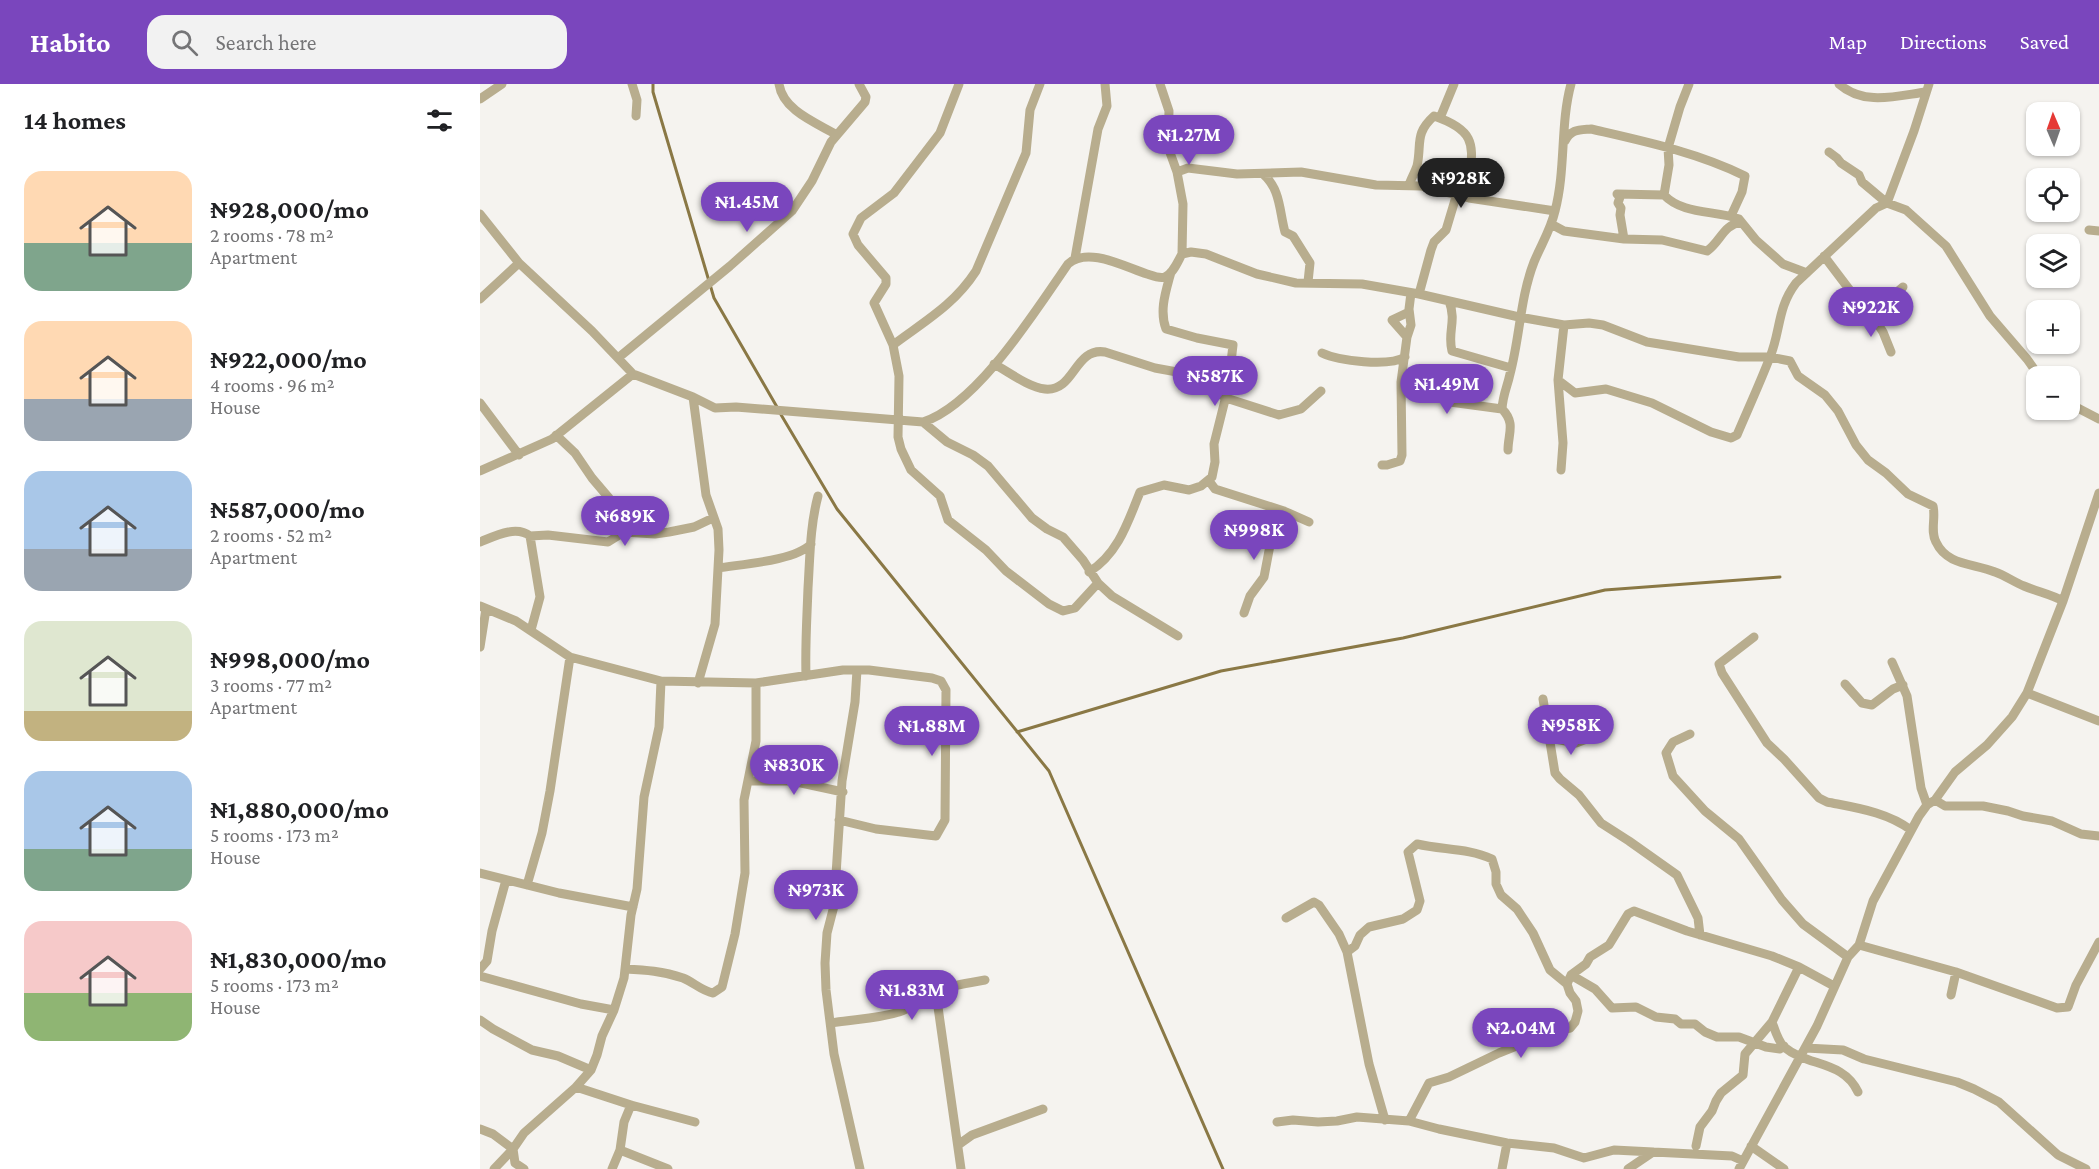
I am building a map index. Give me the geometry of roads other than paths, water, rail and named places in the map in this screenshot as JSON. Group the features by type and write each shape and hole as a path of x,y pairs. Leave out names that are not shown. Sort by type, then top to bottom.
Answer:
{"street":[{"path":"480,99 502,84"},
{"path":"632,84 637,99 636,116"},
{"path":"779,84 785,99 796,111 837,135"},
{"path":"618,358 730,266 792,211 812,181 831,142 866,102 866,97 859,84"},
{"path":"959,84 940,133 894,193 861,218 853,234 858,245 886,278 886,284 874,303 894,345 899,376 898,437 901,449 911,470 940,496 948,520 986,550 1006,571 1049,604 1063,611 1076,608 1098,584"},
{"path":"894,345 934,317 965,288 976,271 1026,153 1030,110 1040,84"},
{"path":"1075,258 1098,129 1107,106 1105,84"},
{"path":"1089,572 1112,554 1140,492 1164,485 1189,490 1209,481 1215,462 1216,433 1226,398 1233,345 1166,329 1162,319 1171,272 1182,254 1183,204 1177,172 1168,147 1169,111 1160,84"},
{"path":"1440,118 1454,84"},
{"path":"1502,409 1503,393 1511,368 1519,317 1534,263 1555,211 1563,165 1568,95 1571,84"},
{"path":"1664,195 1669,165 1668,148 1689,84"},
{"path":"1558,380 1575,393 1606,389 1652,403 1711,432 1731,438 1737,435 1770,357 1783,303 1796,283 1824,256 1876,208 1887,203 1914,131 1927,88 1878,99 1849,93 1839,84"},
{"path":"1409,185 1417,166 1417,147 1423,127 1434,116 1460,128 1471,141 1464,196"},
{"path":"1564,143 1574,130 1591,129 1691,154 1745,176 1742,192 1731,216"},
{"path":"1829,152 1837,158 1840,164 1859,175 1862,182 1887,203 1906,210 1946,246 1990,316 2032,366"},
{"path":"1177,172 1188,168 1237,174 1301,172 1376,185 1409,185 1555,211"},
{"path":"1263,174 1272,182 1276,191 1285,232 1293,236 1310,263 1308,282"},
{"path":"1624,239 1621,208 1618,203 1620,197 1617,194 1664,195 1671,203 1697,211 1739,219 1756,240 1783,264 1807,273"},
{"path":"1382,465 1400,461 1402,455 1401,382 1407,338 1411,326 1409,312 1434,242 1446,230 1455,200 1464,196"},
{"path":"480,214 519,263 592,331 633,374 715,408 736,407 923,422 937,418 972,389 1015,340 1068,264 1075,258 1085,256 1106,260 1156,277 1165,277 1171,272"},
{"path":"1551,225 1564,231 1624,239 1662,240 1707,251 1716,245 1731,224 1741,222"},
{"path":"1182,254 1191,252 1206,254 1257,274 1296,283 1362,284 1519,317 1564,324 1603,325 1647,342 1739,357 1770,357 1790,361 1798,376 1825,395 1838,411 1868,460 1908,494 1933,506 1935,541 1944,555 1955,561 1993,571 2063,601"},
{"path":"1824,256 1855,297 1870,312 1883,332 1891,352"},
{"path":"480,299 519,263"},
{"path":"1870,312 1904,287"},
{"path":"1449,301 1454,323 1449,342 1452,351 1511,368"},
{"path":"1407,338 1392,320 1409,312"},
{"path":"1561,470 1563,443 1558,380 1564,324"},
{"path":"994,364 1033,385 1045,389 1058,388 1065,384 1076,365 1088,355 1098,351 1155,368 1188,374 1226,398 1279,415 1301,409 1321,391"},
{"path":"1322,353 1357,361 1397,361 1405,357"},
{"path":"480,471 519,455 556,435 633,374"},
{"path":"1401,382 1430,391 1450,402 1502,409 1507,414 1512,429 1508,439 1508,450"},
{"path":"693,397 706,495 718,530 715,624 698,683"},
{"path":"480,403 519,455"},
{"path":"2080,409 2099,419"},
{"path":"923,422 947,442 973,455 988,466 1032,518 1063,537 1083,560 1098,584 1112,596 1178,636"},
{"path":"556,435 575,453 609,498 624,532"},
{"path":"1209,481 1215,489 1284,511 1309,522"},
{"path":"1277,1122 1337,1121 1357,1117 1409,1121 1507,1143 1554,1148 1584,1158 1614,1150 1657,1151 1732,1156 1741,1165 1803,1052 1848,957 1859,945 1873,901 1911,830 1955,772 1987,745 2012,717 2027,693 2063,601 2099,493"},
{"path":"806,676 805,652 811,544 813,515 818,496"},
{"path":"1244,613 1250,596 1263,577 1271,540 1284,526 1284,511"},
{"path":"530,536 548,535 608,542 624,532 662,533 694,527 713,518"},
{"path":"480,542 512,531 524,531 530,536 540,597 531,630"},
{"path":"718,567 783,557 805,550 811,544"},
{"path":"480,647 483,608 516,621 570,657 661,681 756,683 869,669 941,681 944,685 946,791 945,820 936,836 876,829 839,820"},
{"path":"1754,637 1719,664 1722,673 1767,743 1819,798 1897,819 1911,830"},
{"path":"527,885 542,833 550,791 570,657"},
{"path":"1892,662 1907,696 1921,788 1931,803 1945,806 1983,806 2023,816 2052,820 2081,834 2099,836"},
{"path":"857,670 855,702 842,781 834,906 827,933 825,963 826,990 843,1096 855,1138 860,1169"},
{"path":"494,1169 524,1133 576,1087 591,1070 602,1036 614,1010 625,969 637,889 644,797 659,727 661,681"},
{"path":"625,969 660,971 685,979 706,992 713,993 722,987 735,934 745,873 744,812 756,741 756,683"},
{"path":"1845,684 1862,703 1872,705 1893,689 1903,685"},
{"path":"2027,693 2099,721"},
{"path":"1543,699 1555,773 1579,795 1601,824 1629,840 1677,875 1698,918 1700,935"},
{"path":"1690,734 1673,742 1666,753 1673,776 1705,811 1739,839 1782,900 1803,924 1848,957"},
{"path":"1550,738 1576,743 1589,738"},
{"path":"748,781 792,781 843,792"},
{"path":"1347,952 1355,946 1360,935 1369,927 1403,919 1417,910 1420,901 1408,852 1417,844 1439,849 1460,849 1492,860 1496,872 1496,884 1501,895 1517,909 1533,933 1550,970 1569,980 1595,989 1612,1008 1636,1007 1656,1017 1675,1019 1681,1024 1695,1024 1705,1032 1717,1037 1731,1036 1766,1047 1784,1046 1803,1052 1845,1074 1858,1092"},
{"path":"480,873 633,907"},
{"path":"480,969 487,962 492,931 506,880"},
{"path":"1286,918 1314,902 1319,905 1334,926 1347,952 1369,1064 1385,1120"},
{"path":"1569,980 1590,957 1609,945 1628,915 1634,911 1700,935 1799,966 1834,986"},
{"path":"1859,945 1956,972 2057,1008 2068,1007 2076,985 2099,942"},
{"path":"1696,1146 1700,1127 1712,1111 1721,1093 1743,1075 1745,1054 1772,1022 1799,966"},
{"path":"1951,994 1956,972"},
{"path":"480,976 581,1004 614,1010"},
{"path":"831,1023 855,1018 876,1018 902,1011 954,986 985,980"},
{"path":"1409,1121 1429,1083 1449,1077 1499,1053 1549,1033 1570,1028 1575,1022 1578,1011 1576,1001 1570,993 1569,980"},
{"path":"936,993 961,1169"},
{"path":"480,1020 532,1050 558,1056 591,1070"},
{"path":"1772,1022 1784,1046"},
{"path":"1803,1052 1852,1052 1864,1059 1957,1082 1974,1089 1999,1102 2058,1155 2086,1169"},
{"path":"576,1087 695,1122"},
{"path":"612,1169 620,1150 624,1122 631,1105"},
{"path":"958,1145 972,1135 1043,1109"},
{"path":"480,1129 493,1134 513,1149 515,1163 524,1169"},
{"path":"1502,1169 1507,1143"},
{"path":"1751,1146 1784,1169"},
{"path":"620,1150 668,1169"},
{"path":"1628,1169 1657,1151"}],"waterway":[{"path":"653,84 653,92 714,298 777,407"},
{"path":"780,413 837,509 1049,771 1223,1169"},
{"path":"1017,732 1221,671 1403,638 1605,590 1780,577"}]}
